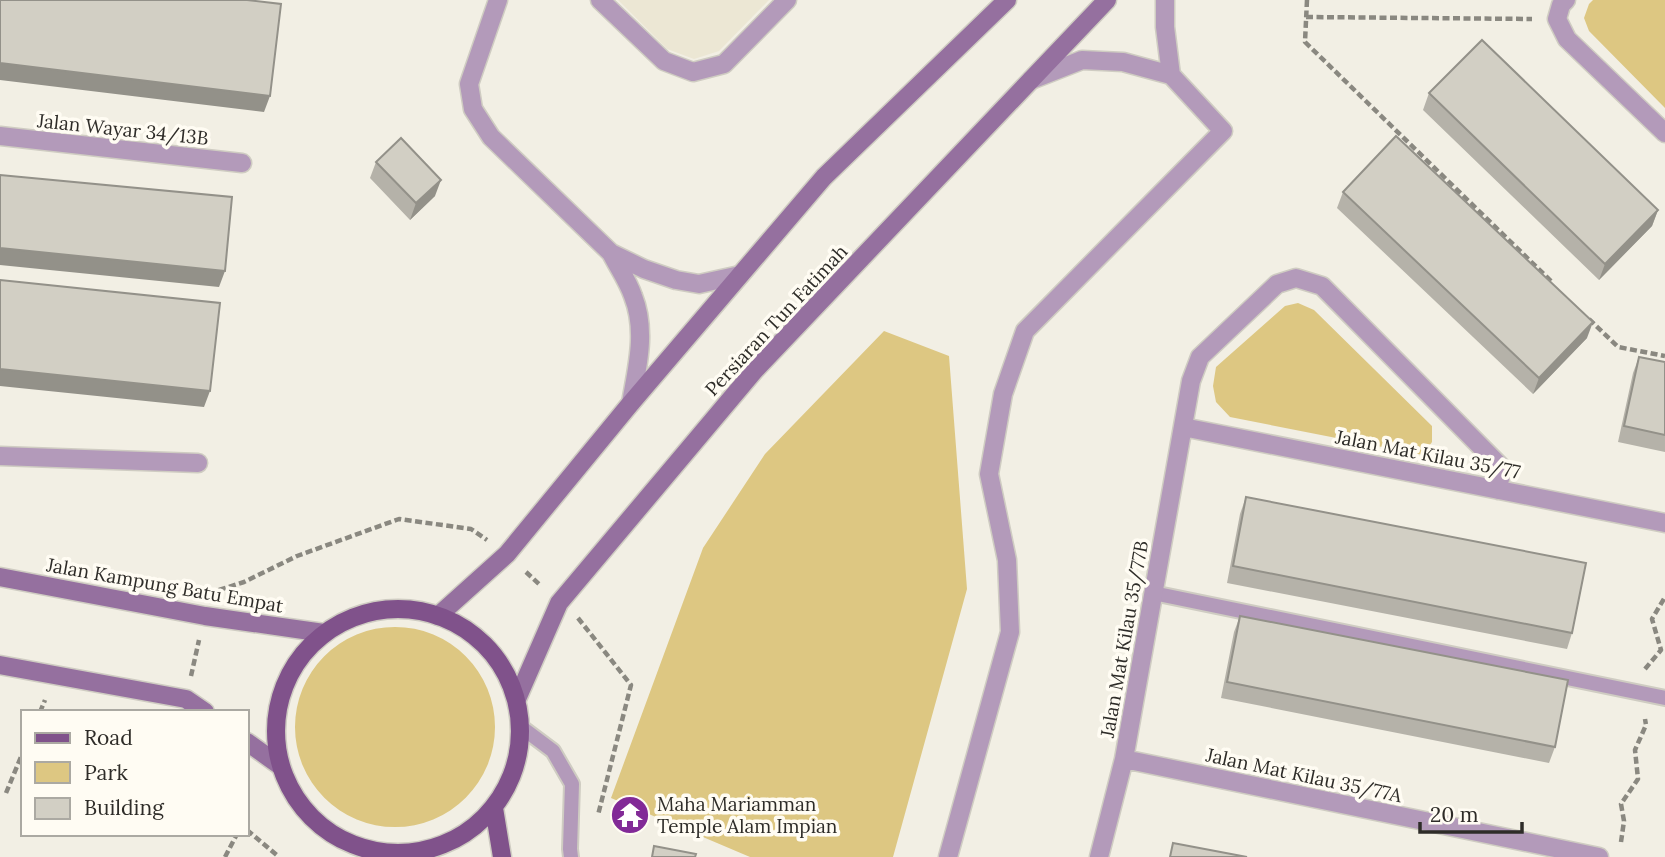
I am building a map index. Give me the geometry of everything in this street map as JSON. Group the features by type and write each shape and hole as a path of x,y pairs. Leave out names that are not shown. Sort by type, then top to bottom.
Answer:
{"main road":[{"path":"391,609 427,612 438,616 460,626 478,639 494,655 506,673 517,699 521,727 515,770 494,808 461,836 426,851 357,851 320,826 295,799 279,765 274,727 281,691 298,658 324,633 356,616 391,609"},
{"path":"494,808 502,857"}],"street":[{"path":"498,0 469,84 472,109 491,137 611,253 644,269 676,280 699,284 740,275"},
{"path":"600,0 664,61 693,72 723,65 787,0"},
{"path":"438,616 507,554 631,403 824,177 1007,0"},
{"name":"Persiaran Tun Fatimah","path":"517,699 559,603 755,370 1107,0"},
{"path":"1165,0 1165,27 1171,75"},
{"path":"1566,0 1561,5 1557,19 1567,39 1665,133"},
{"path":"948,857 1010,632 1007,560 989,474 1003,394 1025,331 1223,131 1171,75 1124,62 1082,60 1029,80"},
{"name":"Jalan Wayar 34/13B","path":"0,136 242,163"},
{"path":"611,253 634,298 639,321 641,343 631,403"},
{"name":"Jalan Mat Kilau 35/77B","path":"1099,857 1124,760 1191,381 1200,357 1277,284 1296,278 1322,286 1502,468 1498,490"},
{"name":"Jalan Mat Kilau 35/77","path":"1183,427 1665,523"},
{"path":"0,456 198,463"},
{"name":"Jalan Kampung Batu Empat","path":"0,577 205,616 324,633"},
{"path":"0,665 186,699 202,710"},
{"path":"248,743 279,765"},
{"name":"Jalan Mat Kilau 35/77A","path":"1124,760 1599,857"}],"lane":[{"path":"1153,593 1665,698"},
{"path":"521,727 553,751 572,785 571,857"}],"path":[{"path":"1307,0 1305,42 1559,290"},
{"path":"1306,17 1557,19"},
{"path":"1588,318 1618,347 1665,356"},
{"path":"186,699 210,594 244,582 296,556 398,519 471,529"},
{"path":"1620,845 1622,804 1638,779 1635,750 1646,725 1642,673 1661,650 1652,619 1665,597"},
{"path":"581,621 631,685 595,826"},
{"path":"6,793 21,757"},
{"path":"248,831 279,857"},
{"path":"226,857 236,836"}],"shaded area":[{"path":"618,0 769,0 719,51 694,59 667,49"}],"green space":[{"path":"1593,0 1665,0 1665,108 1589,31 1584,18"},
{"path":"1298,303 1314,310 1432,426 1432,442 1423,455 1230,417 1216,402 1213,386 1216,367 1285,306"},
{"path":"884,331 949,356 967,589 893,857 750,857 611,798 703,548 765,454"},
{"path":"395,627 433,635 450,644 465,657 478,672 487,689 495,727 487,765 478,782 465,797 450,810 433,819 395,827 357,819 340,810 325,797 312,782 303,765 295,727 303,689 312,672 325,657 340,644 357,635"}],"building":[{"path":"0,0 247,0 281,4 270,96 0,63"},
{"path":"1482,40 1658,210 1605,264 1429,93"},
{"path":"1396,136 1593,322 1539,378 1343,192"},
{"path":"401,138 441,180 416,203 376,162"},
{"path":"0,175 232,197 225,271 0,248"},
{"path":"0,280 220,303 210,391 0,369"},
{"path":"1639,357 1665,362 1665,435 1624,426"},
{"path":"1246,497 1586,563 1572,633 1233,566"},
{"path":"1240,616 1568,680 1555,747 1227,682"},
{"path":"1173,843 1247,857 1170,857"},
{"path":"654,846 696,854 695,857 652,857"}],"place":[{"name":"Maha Mariamman Temple Alam Impian","path":"630,815"}]}
